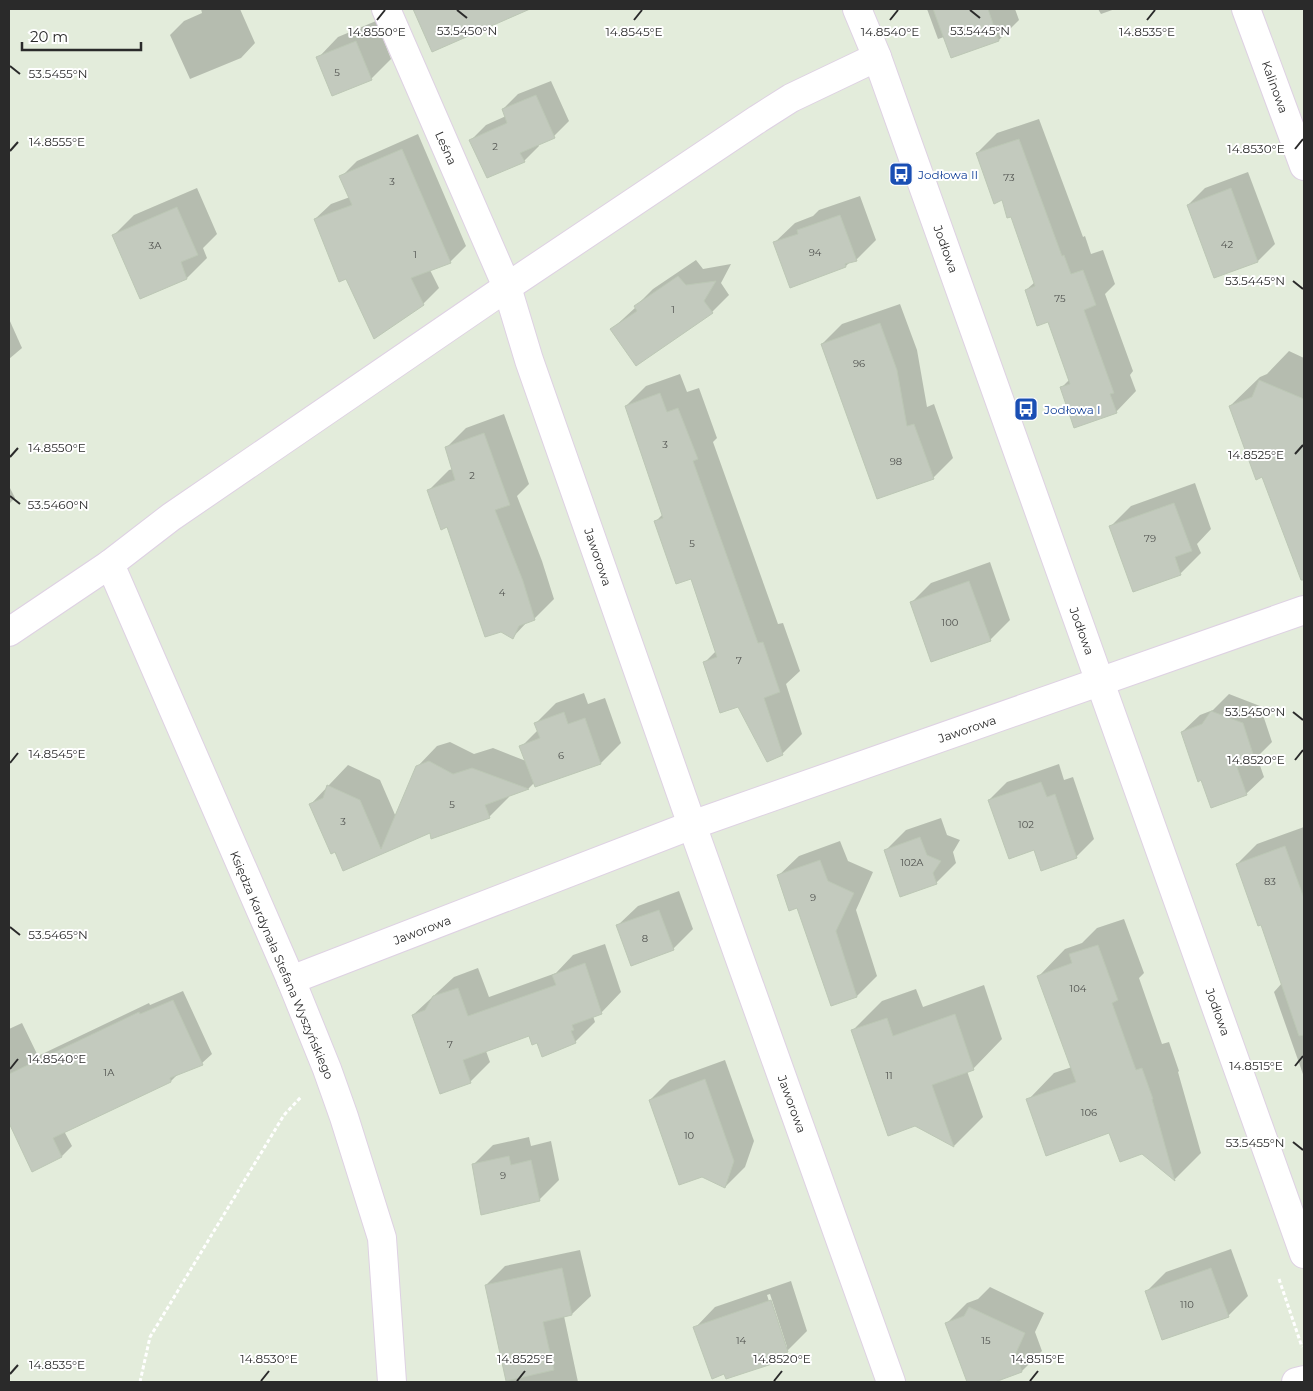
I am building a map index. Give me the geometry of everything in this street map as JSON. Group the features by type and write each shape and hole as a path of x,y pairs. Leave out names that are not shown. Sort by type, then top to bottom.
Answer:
{"street":[{"name":"Leśna","path":"386,9 507,287"},
{"name":"Jodłowa","path":"857,9 877,57 1100,682 1300,1225 1304,1254"},
{"name":"Kalinowa","path":"1246,9 1304,166"},
{"path":"9,632 110,564 171,517 507,287 791,98 877,57"},
{"name":"Jaworowa","path":"507,287 530,360 692,825 892,1382"},
{"name":"Księdza Kardynała Stefana Wyszyńskiego","path":"110,564 291,980 327,1069 382,1238 392,1382"},
{"name":"Jaworowa","path":"291,980 692,825 1304,610"},
{"path":"1296,1382 1304,1380"}],"path":[{"path":"140,1382 150,1337 179,1287 284,1114 327,1069"}],"building":[{"path":"413,9 530,9 432,52"},
{"path":"933,9 988,9 999,41 951,58"},
{"path":"356,41 372,80 332,96 316,57"},
{"path":"536,95 555,138 520,153 525,162 487,178 469,140 507,123 502,109"},
{"path":"1019,139 1062,256 1064,255 1071,274 1083,270 1096,305 1084,310 1114,393 1110,394 1117,413 1074,428 1060,387 1070,384 1048,322 1037,326 1025,290 1035,286 1011,217 1007,218 1002,200 994,204 976,153"},
{"path":"402,149 451,263 411,278 424,305 374,339 346,279 339,282 314,219 352,205 339,176"},
{"path":"1231,188 1258,262 1214,278 1187,205"},
{"path":"177,207 198,255 181,262 187,279 140,299 112,235"},
{"path":"840,215 857,261 845,264 846,267 790,288 773,242 798,234 797,230"},
{"path":"678,276 686,285 716,281 704,301 713,313 636,366 610,329 637,311 634,306"},
{"path":"880,323 897,370 907,426 914,424 934,479 877,499 821,344"},
{"path":"1259,380 1304,399 1304,580 1301,580 1262,477 1256,480 1229,406 1252,397"},
{"path":"660,393 667,412 678,408 698,459 693,461 758,643 763,642 780,692 764,698 783,755 767,762 738,707 720,713 703,662 717,657 691,579 676,584 654,521 663,518 625,406"},
{"path":"484,433 510,505 495,510 523,581 535,620 519,626 513,639 501,632 485,637 447,527 441,530 427,490 455,480 445,447"},
{"path":"1174,503 1192,551 1175,557 1181,575 1133,592 1109,526"},
{"path":"969,581 991,641 931,662 910,602"},
{"path":"1211,711 1243,723 1255,760 1237,767 1247,795 1211,808 1201,780 1198,782 1181,732 1202,724"},
{"path":"564,712 568,724 585,718 601,764 535,787 519,746 540,738 534,723"},
{"path":"429,761 453,774 472,768 529,789 485,805 490,818 431,839 430,833 343,871 335,852 331,854 309,804 323,798 327,785 360,800 381,849 416,766"},
{"path":"1041,782 1047,797 1055,794 1077,858 1041,871 1034,850 1009,859 988,800"},
{"path":"920,837 927,855 941,861 933,873 937,884 900,897 884,850"},
{"path":"1285,846 1304,898 1304,1035 1299,1036 1261,925 1258,926 1236,864"},
{"path":"820,860 828,881 854,893 836,931 857,997 831,1006 797,908 789,911 777,875"},
{"path":"659,910 674,950 631,966 616,925"},
{"path":"1098,945 1118,1000 1112,1003 1136,1070 1142,1068 1153,1099 1175,1181 1142,1154 1120,1162 1109,1133 1046,1156 1026,1099 1076,1082 1037,976 1072,963 1069,954"},
{"path":"585,963 602,1014 572,1025 574,1030 571,1031 576,1043 542,1057 537,1043 532,1045 529,1036 463,1060 471,1083 440,1094 412,1015 425,1010 433,996 458,988 468,1016 556,985 552,975"},
{"path":"173,1000 203,1065 170,1078 171,1082 53,1138 62,1157 32,1172 9,1123 9,1074 139,1012 140,1014"},
{"path":"955,1014 974,1070 932,1085 954,1147 915,1126 888,1136 851,1030 887,1018 893,1036"},
{"path":"705,1079 734,1161 725,1188 702,1177 679,1185 649,1100"},
{"path":"509,1156 511,1165 531,1160 540,1201 481,1215 472,1164"},
{"path":"562,1268 572,1315 543,1322 554,1370 506,1381 485,1285"},
{"path":"1211,1268 1229,1317 1162,1340 1145,1291"},
{"path":"771,1300 788,1352 777,1356 778,1362 726,1379 724,1374 712,1379 693,1327"},
{"path":"969,1307 1025,1333 1016,1353 1022,1372 995,1382 967,1382 945,1323 964,1316"}],"place":[{"name":"Jodłowa II","path":"901,174"},
{"name":"Jodłowa I","path":"1026,409"}]}
